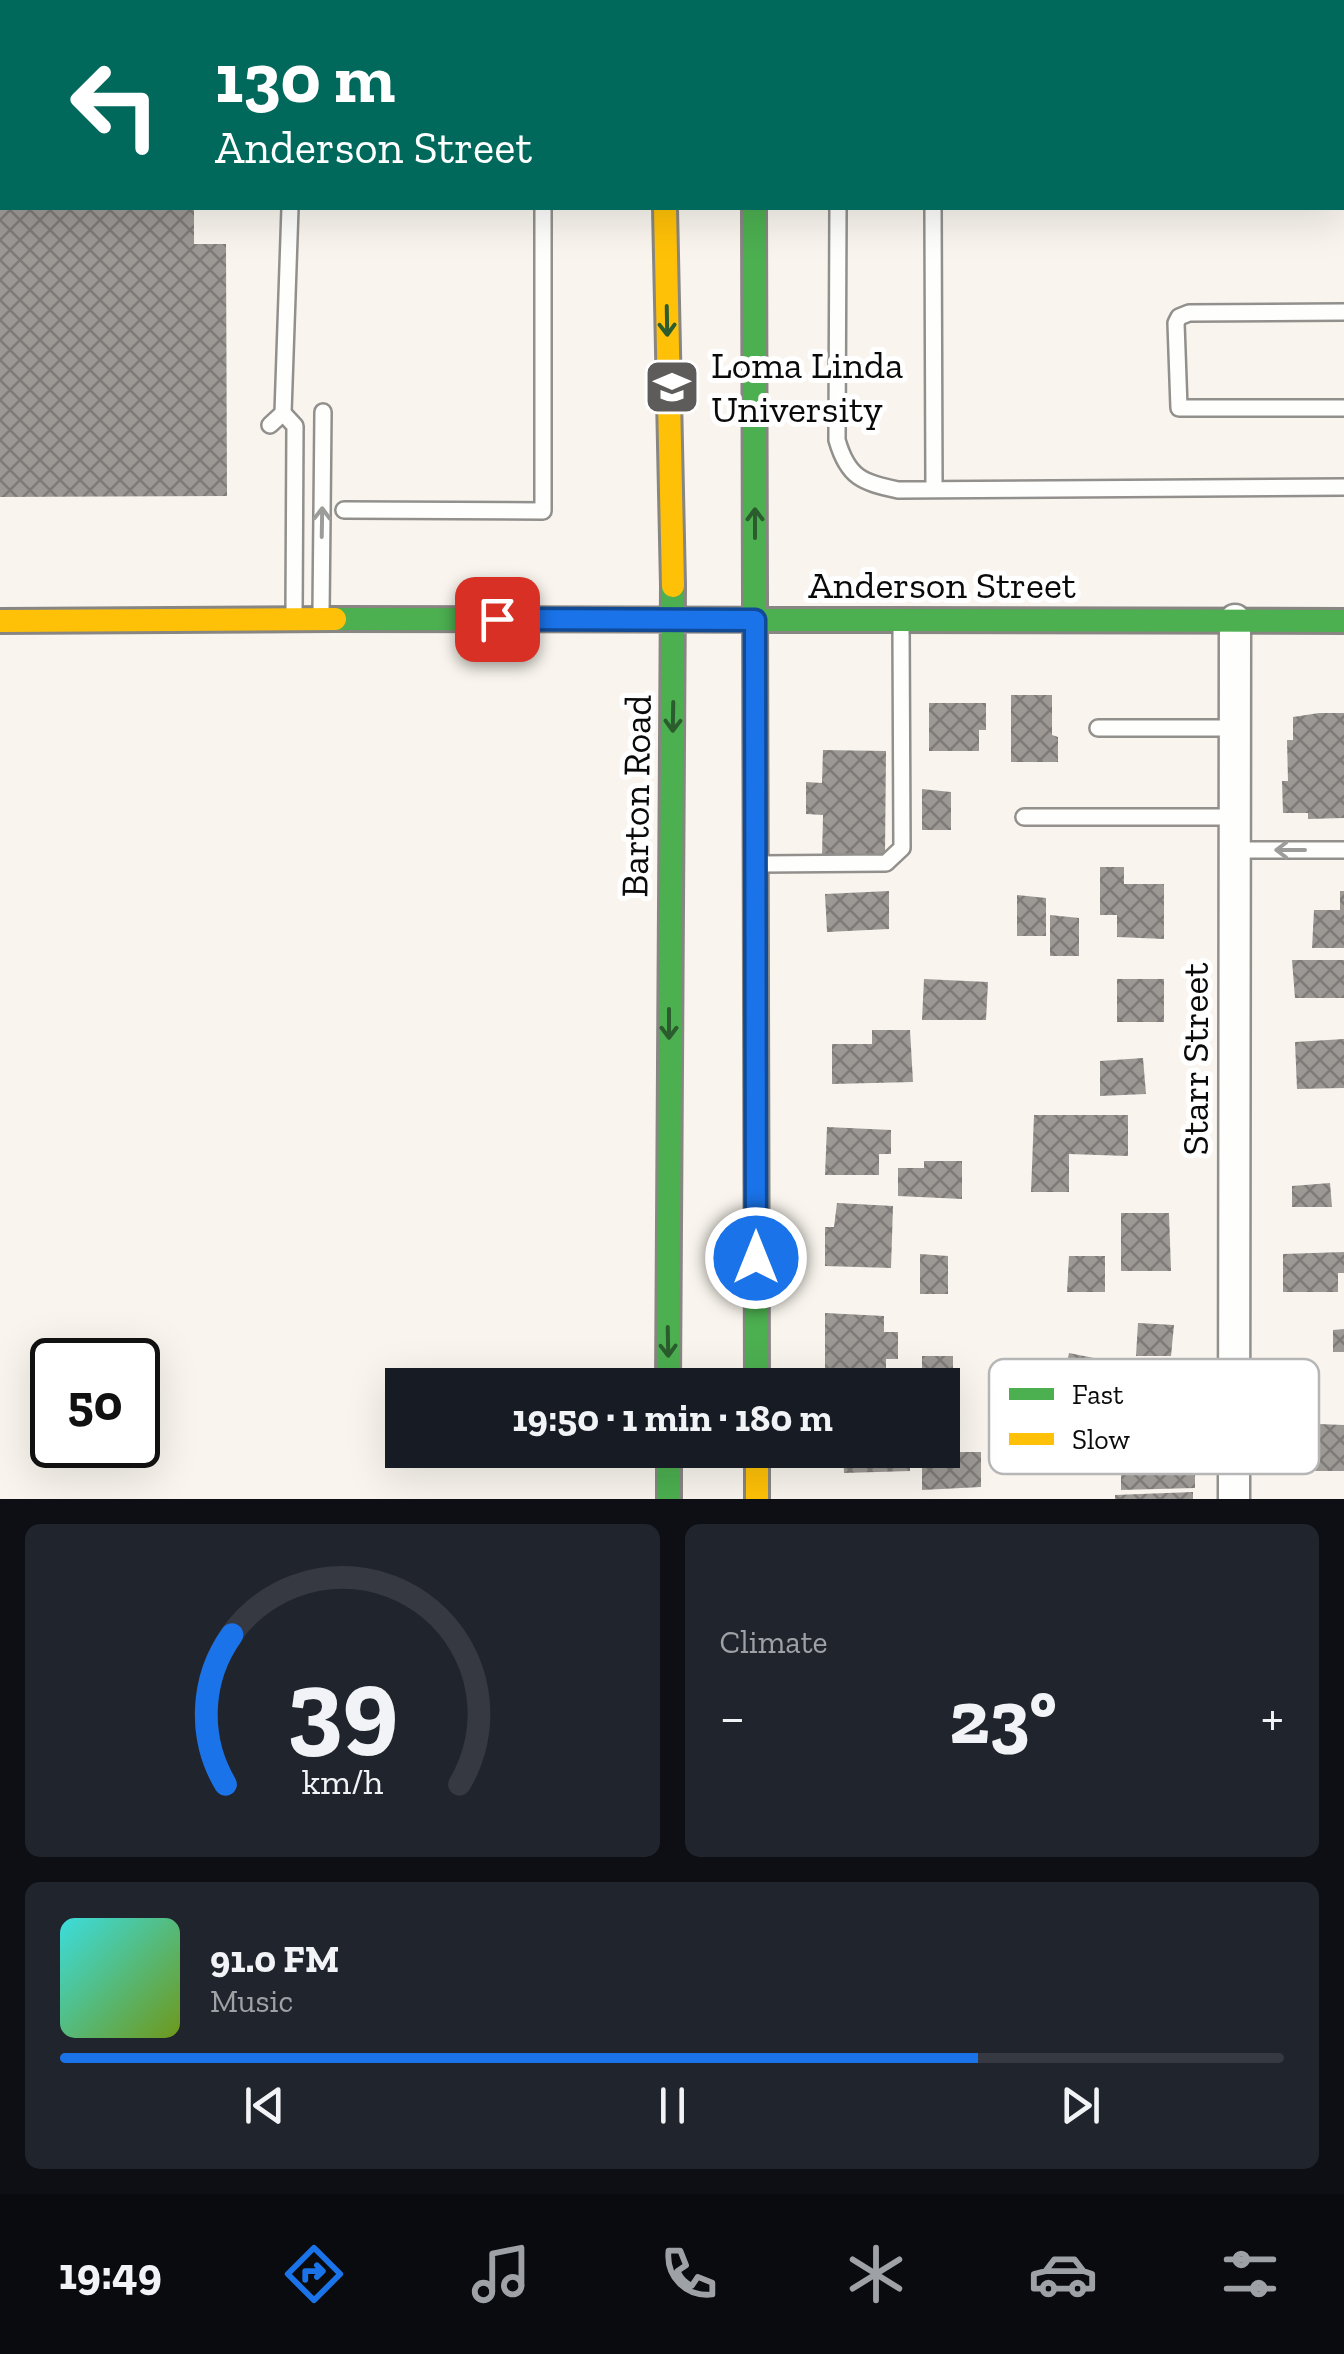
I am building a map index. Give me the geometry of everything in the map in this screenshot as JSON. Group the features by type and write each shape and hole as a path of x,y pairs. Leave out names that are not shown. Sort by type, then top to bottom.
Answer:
{"main road":[{"name":"Barton Road","path":"664,210 674,620 668,1368"},
{"path":"754,210 756,1368"},
{"name":"Anderson Street","path":"0,622 1344,621"},
{"path":"669,1468 669,1499"},
{"path":"757,1468 757,1499"}],"street":[{"name":"Starr Street","path":"1234,1359 1235,620"},
{"name":"Starr Street","path":"1234,1474 1234,1499"}],"lane":[{"path":"290,210 283,413 295,426 294,620"},
{"path":"344,510 543,511 543,210"},
{"path":"838,210 837,440 844,463 865,483 898,490 1344,487"},
{"path":"933,210 934,488"},
{"path":"1344,312 1189,313 1176,323 1179,408 1344,408"},
{"path":"321,619 323,412"},
{"path":"270,425 283,413"},
{"path":"754,864 886,863 902,848 901,620"},
{"path":"1098,728 1235,728"},
{"path":"1024,817 1235,816"},
{"path":"1235,850 1344,850"}],"building":[{"path":"0,210 194,210 194,244 226,244 227,496 0,497"},
{"path":"1011,695 1052,695 1052,735 1058,737 1058,762 1011,762"},
{"path":"929,703 986,703 986,730 979,730 979,751 929,751"},
{"path":"1344,713 1344,818 1308,819 1308,813 1283,813 1282,781 1288,781 1287,740 1293,740 1293,717"},
{"path":"823,750 886,751 885,857 822,856 823,815 806,814 806,782 822,783"},
{"path":"922,789 951,792 951,830 922,830"},
{"path":"1100,867 1124,867 1124,884 1164,884 1164,939 1117,937 1117,915 1100,915"},
{"path":"889,891 889,929 827,932 825,894"},
{"path":"1340,891 1344,891 1344,948 1312,948 1314,910 1340,910"},
{"path":"1017,895 1046,898 1046,936 1017,936"},
{"path":"1050,915 1079,918 1079,956 1050,956"},
{"path":"1292,960 1344,960 1344,998 1295,998"},
{"path":"924,979 988,982 986,1020 922,1020"},
{"path":"1117,979 1164,979 1164,1022 1117,1022"},
{"path":"872,1030 910,1030 913,1082 832,1084 832,1044 872,1044"},
{"path":"1344,1039 1344,1088 1297,1089 1295,1042"},
{"path":"1143,1058 1146,1094 1100,1096 1100,1061"},
{"path":"1034,1115 1128,1115 1128,1156 1069,1154 1069,1192 1031,1192"},
{"path":"827,1127 891,1130 891,1154 879,1154 879,1175 825,1175"},
{"path":"924,1161 962,1161 962,1199 898,1196 898,1168 924,1168"},
{"path":"1330,1183 1332,1207 1292,1207 1292,1186"},
{"path":"837,1203 893,1206 891,1268 825,1266 825,1227 834,1227"},
{"path":"1121,1213 1169,1213 1171,1271 1121,1271"},
{"path":"1344,1252 1344,1273 1338,1273 1338,1292 1283,1292 1283,1254"},
{"path":"920,1254 948,1256 948,1294 920,1294"},
{"path":"1069,1256 1105,1256 1105,1292 1067,1292"},
{"path":"825,1313 884,1316 884,1332 898,1332 898,1359 886,1359 886,1368 825,1368"},
{"path":"1138,1323 1174,1325 1171,1356 1136,1356"},
{"path":"1344,1329 1344,1352 1333,1352 1333,1330"},
{"path":"1069,1353 1099,1359 1068,1359"},
{"path":"922,1356 953,1356 953,1368 922,1368"},
{"path":"1319,1424 1344,1425 1344,1471 1319,1471"},
{"path":"960,1452 981,1452 981,1487 922,1490 922,1468 960,1468"},
{"path":"844,1468 910,1468 910,1471 844,1473"},
{"path":"1121,1474 1195,1474 1195,1488 1121,1490"},
{"path":"1193,1492 1193,1499 1115,1499 1115,1495"}],"traffic: fast":[{"path":"754,210 757,1368"},
{"path":"668,1368 673,586"},
{"path":"335,619 1344,621"},
{"path":"669,1468 669,1499"}],"traffic: slow":[{"path":"665,210 673,586"},
{"path":"0,621 335,619"},
{"path":"757,1468 757,1499"}],"place":[{"name":"Loma Linda University","path":"672,387"}],"route":[{"path":"497,619 755,620 756,1258"}]}
